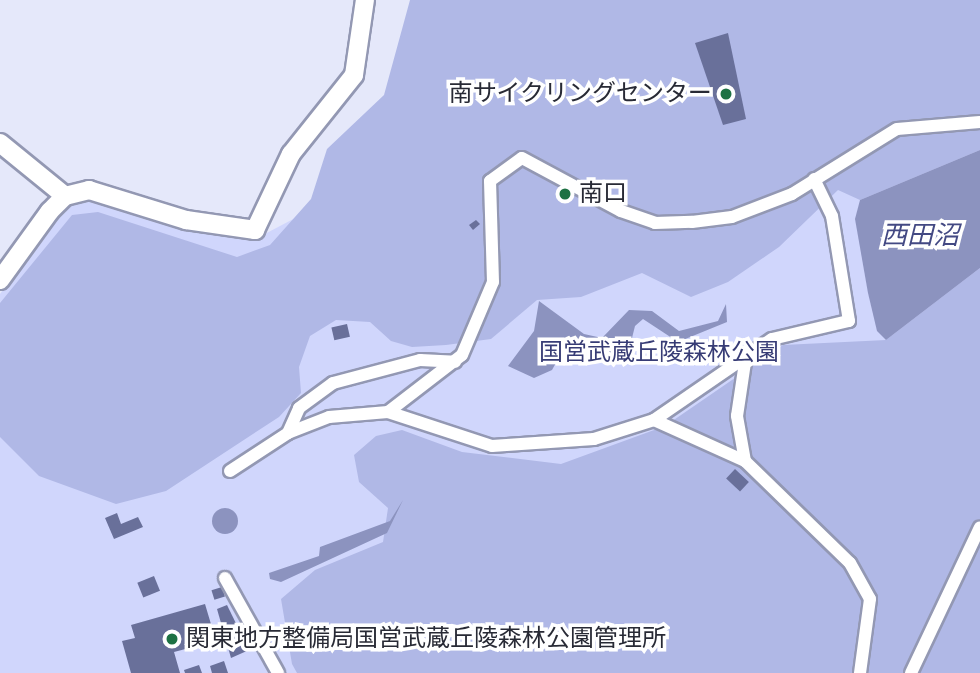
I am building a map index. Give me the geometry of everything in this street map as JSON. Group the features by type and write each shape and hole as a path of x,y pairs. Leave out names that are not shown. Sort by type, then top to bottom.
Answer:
{"street":[{"path":"0,280 65,196 89,190 186,219 256,230 291,154 354,75 365,0"},
{"path":"388,412 455,362 493,282 490,181 522,158 655,223 732,217 814,179 897,129 980,122"},
{"path":"0,143 65,196"},
{"path":"230,471 288,433 329,417 388,412 492,446 524,448 594,439 654,420 772,339 849,321 832,216 814,179"},
{"path":"745,461 737,416 746,356"},
{"path":"288,433 299,408 333,383 420,360 455,362"},
{"path":"654,420 745,461 850,563 870,599 860,673"},
{"path":"911,673 980,527"},
{"path":"225,578 278,673"}],"green space":[{"name":"国営武蔵丘陵森林公園","path":"980,0 980,673 0,673 0,294 67,203 91,196 261,236 394,166"}],"shaded area":[{"path":"410,0 980,0 980,150 860,200 838,190 779,247 728,282 691,297 642,273 581,297 537,300 491,339 446,345 412,347 391,341 370,322 336,320 310,336 299,367 301,393 279,417 166,491 116,504 39,476 0,437 0,303 72,215 98,212 237,257 270,245 311,199 327,149 384,95"},
{"path":"980,268 980,673 297,673 292,664 281,599 315,570 383,542 388,508 359,482 354,455 376,436 402,430 462,452 561,464 665,426 783,345 886,340"}],"water":[{"name":"西田沼","path":"980,150 980,268 886,340 877,331 868,293 855,219 860,200"},
{"path":"539,301 584,334 602,338 629,310 652,311 679,331 718,321 726,304 727,322 678,342 643,319 635,326 628,354 609,359 581,347 562,352 552,370 534,378 508,366 534,331"},
{"path":"403,500 387,533 281,582 270,579 269,573 319,556 320,547 390,521"},
{"path":"225,508 234,512 238,521 234,530 225,534 216,530 212,521 216,512"}],"building":[{"name":"南サイクリングセンター","path":"728,33 746,119 723,125 695,43"},
{"path":"476,220 480,224 473,230 469,225"},
{"path":"347,324 350,337 334,340 331,328"},
{"path":"735,469 749,482 740,491 726,479"},
{"path":"117,513 121,524 138,517 143,527 114,539 105,518"},
{"path":"154,576 160,591 143,598 137,583"},
{"path":"222,587 225,597 214,600 211,590"},
{"name":"関東地方整備局国営武蔵丘陵森林公園管理所","path":"205,604 216,641 174,652 180,673 131,673 122,641 135,638 131,625"},
{"path":"227,605 249,650 231,658 217,609"},
{"path":"224,661 228,673 212,673 210,666"},
{"path":"199,665 202,673 185,673 184,670"}],"place":[{"name":"南サイクリングセンター","path":"726,94"},
{"name":"南口","path":"565,194"},
{"name":"関東地方整備局国営武蔵丘陵森林公園管理所","path":"172,639"}]}
